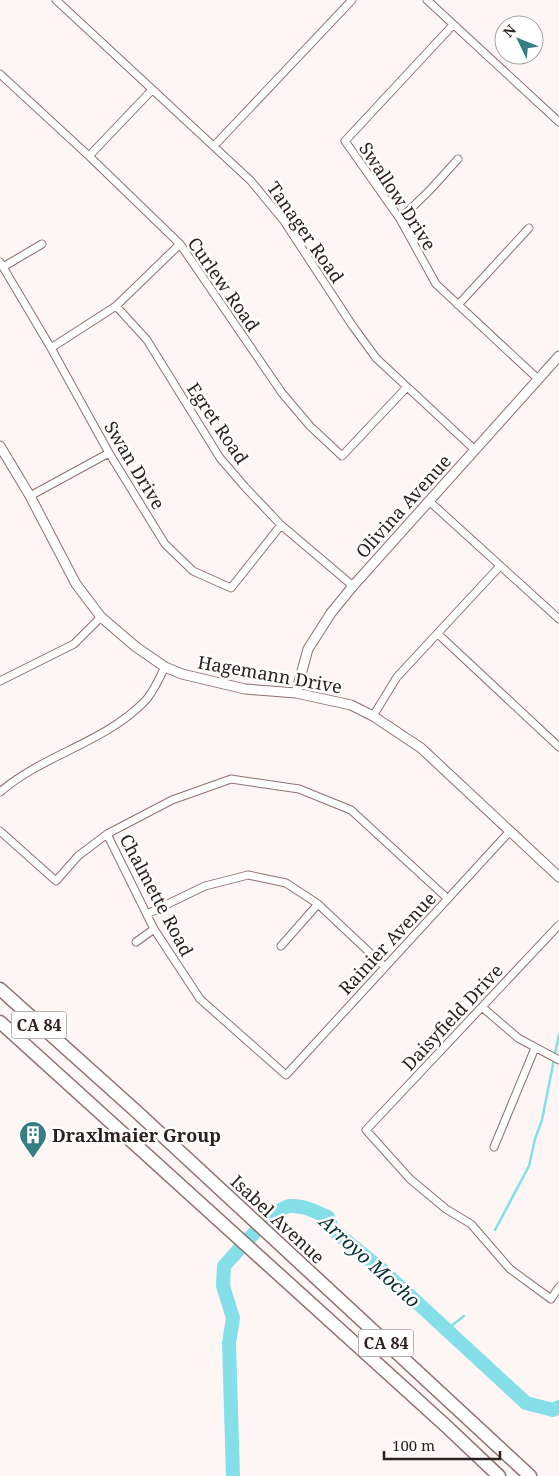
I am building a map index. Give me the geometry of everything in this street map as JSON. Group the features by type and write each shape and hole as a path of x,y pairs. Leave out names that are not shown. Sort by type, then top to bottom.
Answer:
{"highway":[{"name":"Isabel Avenue","path":"0,989 242,1209 530,1476"},
{"path":"0,1022 499,1476"}],"street":[{"name":"Tanager Road","path":"56,0 251,181 284,221 352,325 376,358 475,450"},
{"path":"214,146 352,0"},
{"path":"427,0 559,122"},
{"name":"Swallow Drive","path":"453,25 345,141 400,219 436,284 538,379"},
{"name":"Curlew Road","path":"0,74 180,244 282,393 310,426 342,456 407,386"},
{"path":"89,156 152,90"},
{"path":"400,219 458,159"},
{"path":"458,306 529,228"},
{"path":"2,264 42,244"},
{"path":"51,348 116,306 180,244"},
{"name":"Swan Drive","path":"2,264 109,453 165,544 194,570 231,588 281,525"},
{"name":"Egret Road","path":"116,306 147,340 220,458 281,525 353,586"},
{"name":"Olivina Avenue","path":"296,692 308,649 331,613 559,356"},
{"name":"Hagemann Drive","path":"0,446 30,496 76,584 101,617 136,646 165,667 182,674 244,689 296,692 351,705 373,716 421,748 559,876"},
{"path":"30,496 109,453"},
{"path":"429,501 559,619"},
{"path":"373,716 397,677 500,566"},
{"path":"0,682 74,644 101,617"},
{"path":"438,634 559,747"},
{"path":"0,792 11,782 50,759 112,727 138,708 144,702 165,667"},
{"path":"0,831 56,881 78,856 107,834 172,800 231,779 299,789 351,810 448,899"},
{"name":"Rainier Avenue","path":"286,1075 510,831"},
{"name":"Chalmette Road","path":"107,834 154,929 200,999 286,1075"},
{"path":"146,914 205,886 248,875 286,883 318,904 386,967"},
{"path":"282,946 318,904"},
{"name":"Daisyfield Drive","path":"559,925 366,1130 410,1179 440,1204 471,1224 510,1269 551,1299 559,1287"},
{"path":"136,942 154,929"},
{"path":"482,1007 518,1038 559,1060"},
{"path":"494,1148 535,1048"}],"waterway":[{"name":"Arroyo Mocho","path":"495,1230 529,1166 535,1139 542,1120 559,1034"},
{"name":"Arroyo Mocho","path":"233,1476 229,1343 233,1318 223,1286 224,1266 266,1222 283,1208 290,1206 305,1208 328,1217 332,1229 382,1270 526,1403 553,1410 559,1407"},
{"name":"Arroyo Mocho","path":"446,1330 464,1316"}],"place":[{"name":"Draxlmaier Group","path":"33,1159"}]}
